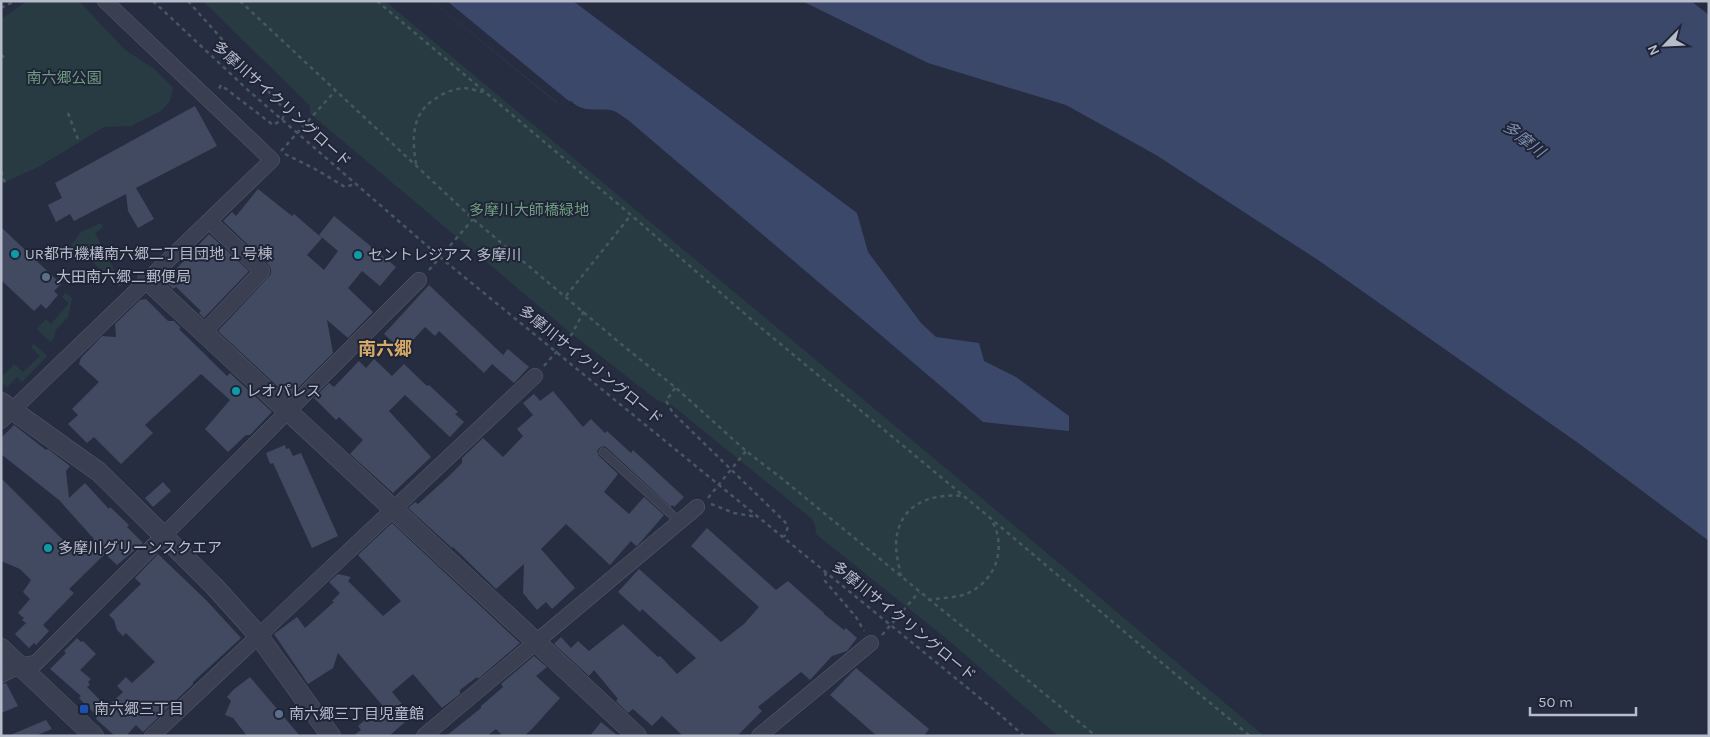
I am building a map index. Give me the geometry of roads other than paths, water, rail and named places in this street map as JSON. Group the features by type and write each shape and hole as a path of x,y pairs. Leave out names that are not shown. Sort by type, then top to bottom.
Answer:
{"street":[{"path":"105,1 272,160 147,280 5,411 100,472 214,586 258,635 331,736"},
{"path":"204,332 262,270 209,221"},
{"path":"1,675 19,666 36,663 424,275"},
{"path":"147,280 290,411 637,736"},
{"path":"152,736 539,371"},
{"path":"424,736 703,503"},
{"path":"759,736 870,643"},
{"path":"1,648 94,736"}],"lane":[{"path":"603,452 680,522"}],"water":[{"path":"432,1 573,1 857,213 868,252 921,323 936,337 979,343 984,361 1016,377 1069,416 1069,431 983,422 628,120 613,111 585,109 571,101 557,103"},
{"name":"多摩川","path":"802,1 1691,1 1709,15 1709,541 1581,445 1318,260 1156,155 1066,105 928,63"}],"place":[{"name":"UR都市機構南六郷二丁目団地 １号棟","path":"15,254"},
{"name":"セントレジアス 多摩川","path":"358,255"},
{"name":"大田南六郷二郵便局","path":"46,277"},
{"name":"レオパレス","path":"236,391"},
{"name":"多摩川グリーンスクエア","path":"48,548"},
{"name":"南六郷三丁目","path":"84,709"},
{"name":"南六郷三丁目児童館","path":"279,714"}],"district":[{"name":"南六郷","path":"385,349"}],"park label":[{"name":"南六郷公園","path":"64,78"},
{"name":"多摩川大師橋緑地","path":"529,210"}]}
